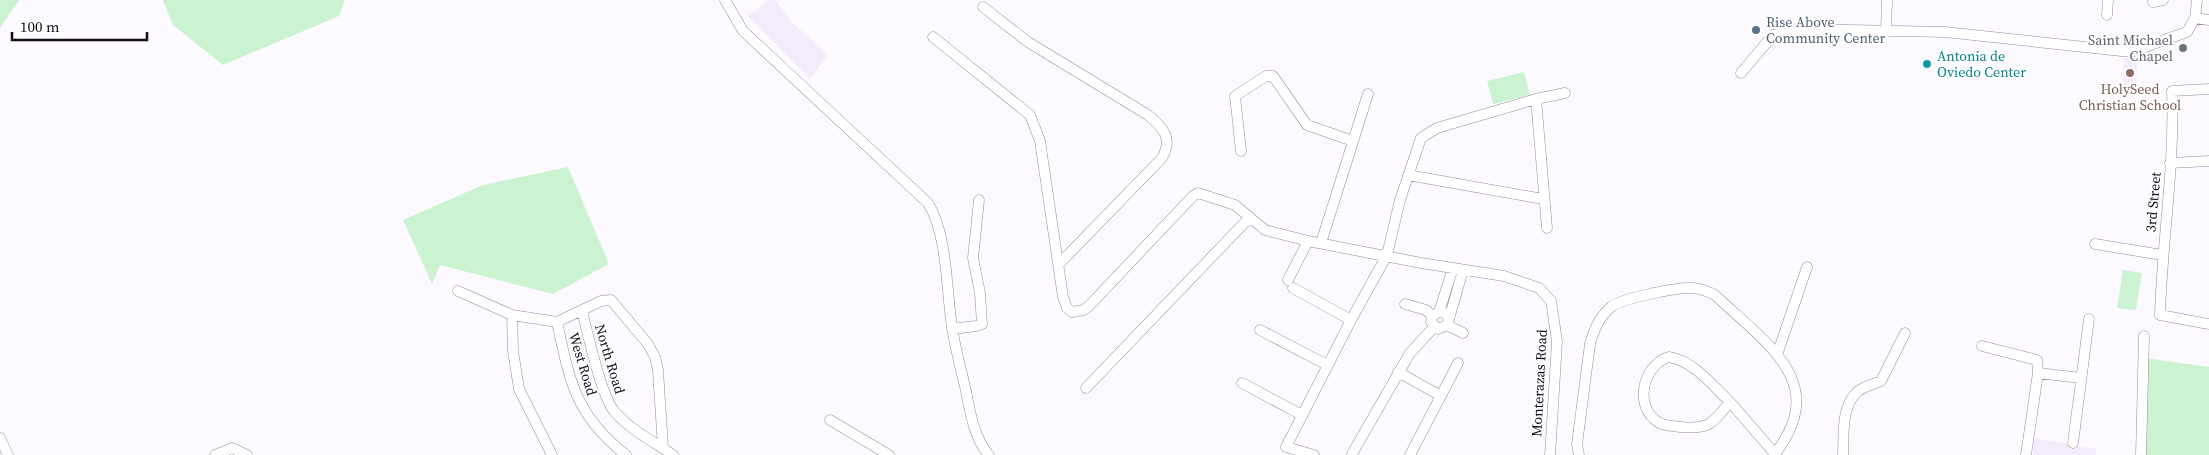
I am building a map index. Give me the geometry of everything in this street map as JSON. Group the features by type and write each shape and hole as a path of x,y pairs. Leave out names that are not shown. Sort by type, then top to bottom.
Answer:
{"street":[{"path":"725,0 743,31 928,203 940,230 952,329 969,409 978,434 989,455"},
{"path":"1886,31 1887,0"},
{"path":"2107,15 2108,0"},
{"path":"1741,73 1773,35 1803,29 1945,32 2131,52 2187,32 2195,18 2197,0"},
{"path":"983,7 1028,42 1148,115 1160,125 1168,137 1167,149 1162,158 1059,264"},
{"path":"2195,18 2209,20"},
{"path":"933,37 1030,114 1040,141 1059,264"},
{"path":"1241,152 1235,96 1266,76 1273,76 1307,125 1353,141"},
{"name":"3rd Street","path":"2209,89 2172,91 2173,124 2162,255 2160,315 2209,324"},
{"path":"1314,455 1286,448 1327,365 1387,255 1408,175 1421,138 1430,130 1536,99 1566,93"},
{"path":"1321,243 1368,94"},
{"path":"1536,99 1546,228"},
{"path":"2170,163 2209,161"},
{"path":"1408,175 1543,199"},
{"name":"Monterazas Road","path":"1059,264 1064,303 1072,312 1078,312 1089,306 1192,196 1205,194 1235,205 1265,230 1308,241 1421,263 1504,276 1539,288 1552,301 1557,340 1550,455"},
{"path":"952,329 982,324 983,318 973,258 979,200"},
{"path":"1086,388 1250,217"},
{"path":"1308,241 1291,284 1351,320"},
{"path":"2095,244 2162,255"},
{"path":"1777,355 1807,267"},
{"path":"1352,454 1398,372 1435,318 1458,269"},
{"path":"1405,304 1426,310 1435,318 1438,329 1448,322 1458,269"},
{"path":"1579,455 1577,444 1590,344 1594,328 1611,307 1641,296 1692,288 1705,290 1715,295 1777,355 1793,378 1797,401 1791,429 1775,455 1730,402 1681,359 1669,357 1659,360 1652,367 1644,388 1646,410 1654,419 1670,426 1688,428 1705,426 1730,402"},
{"path":"458,291 512,315 557,322 582,311"},
{"name":"North Road","path":"663,448 658,370 655,357 648,344 611,300 601,301 582,311 608,402 620,418 673,455"},
{"path":"1435,318 1445,313 1448,322 1463,333"},
{"path":"512,315 513,351 519,389 552,455"},
{"path":"2073,443 2089,319"},
{"name":"West Road","path":"557,322 565,362 583,409 603,438 626,455"},
{"path":"1260,330 1327,365"},
{"path":"1843,455 1845,417 1856,392 1881,381 1905,334"},
{"path":"2141,455 2144,336"},
{"path":"1982,346 2037,360 2038,372 2026,455"},
{"path":"1410,455 1458,364"},
{"path":"1398,372 1441,396"},
{"path":"2038,372 2081,378"},
{"path":"1242,384 1302,414"},
{"path":"830,420 889,455"},
{"path":"0,438 8,455"},
{"path":"215,455 232,448 247,455"}],"shaded area":[{"path":"768,0 775,0 792,22 828,55 810,79 748,16"},
{"name":"HolySeed Christian School","path":"2124,58 2137,58 2136,88 2123,88"},
{"path":"2035,438 2096,449 2096,455 2033,455"}],"green space":[{"path":"0,0 19,0 0,28"},
{"path":"163,0 345,0 339,16 223,65 173,25"},
{"path":"1524,72 1530,95 1493,104 1487,81"},
{"path":"568,167 609,264 553,294 440,265 432,284 403,220 483,185"},
{"path":"2123,270 2142,273 2136,310 2117,308"},
{"path":"2145,358 2209,367 2209,455 2144,455"}],"place":[{"name":"Rise Above Community Center","path":"1756,30"},
{"name":"Saint Michael Chapel","path":"2183,48"},
{"name":"Antonia de Oviedo Center","path":"1927,64"},
{"name":"HolySeed Christian School","path":"2130,73"}]}
